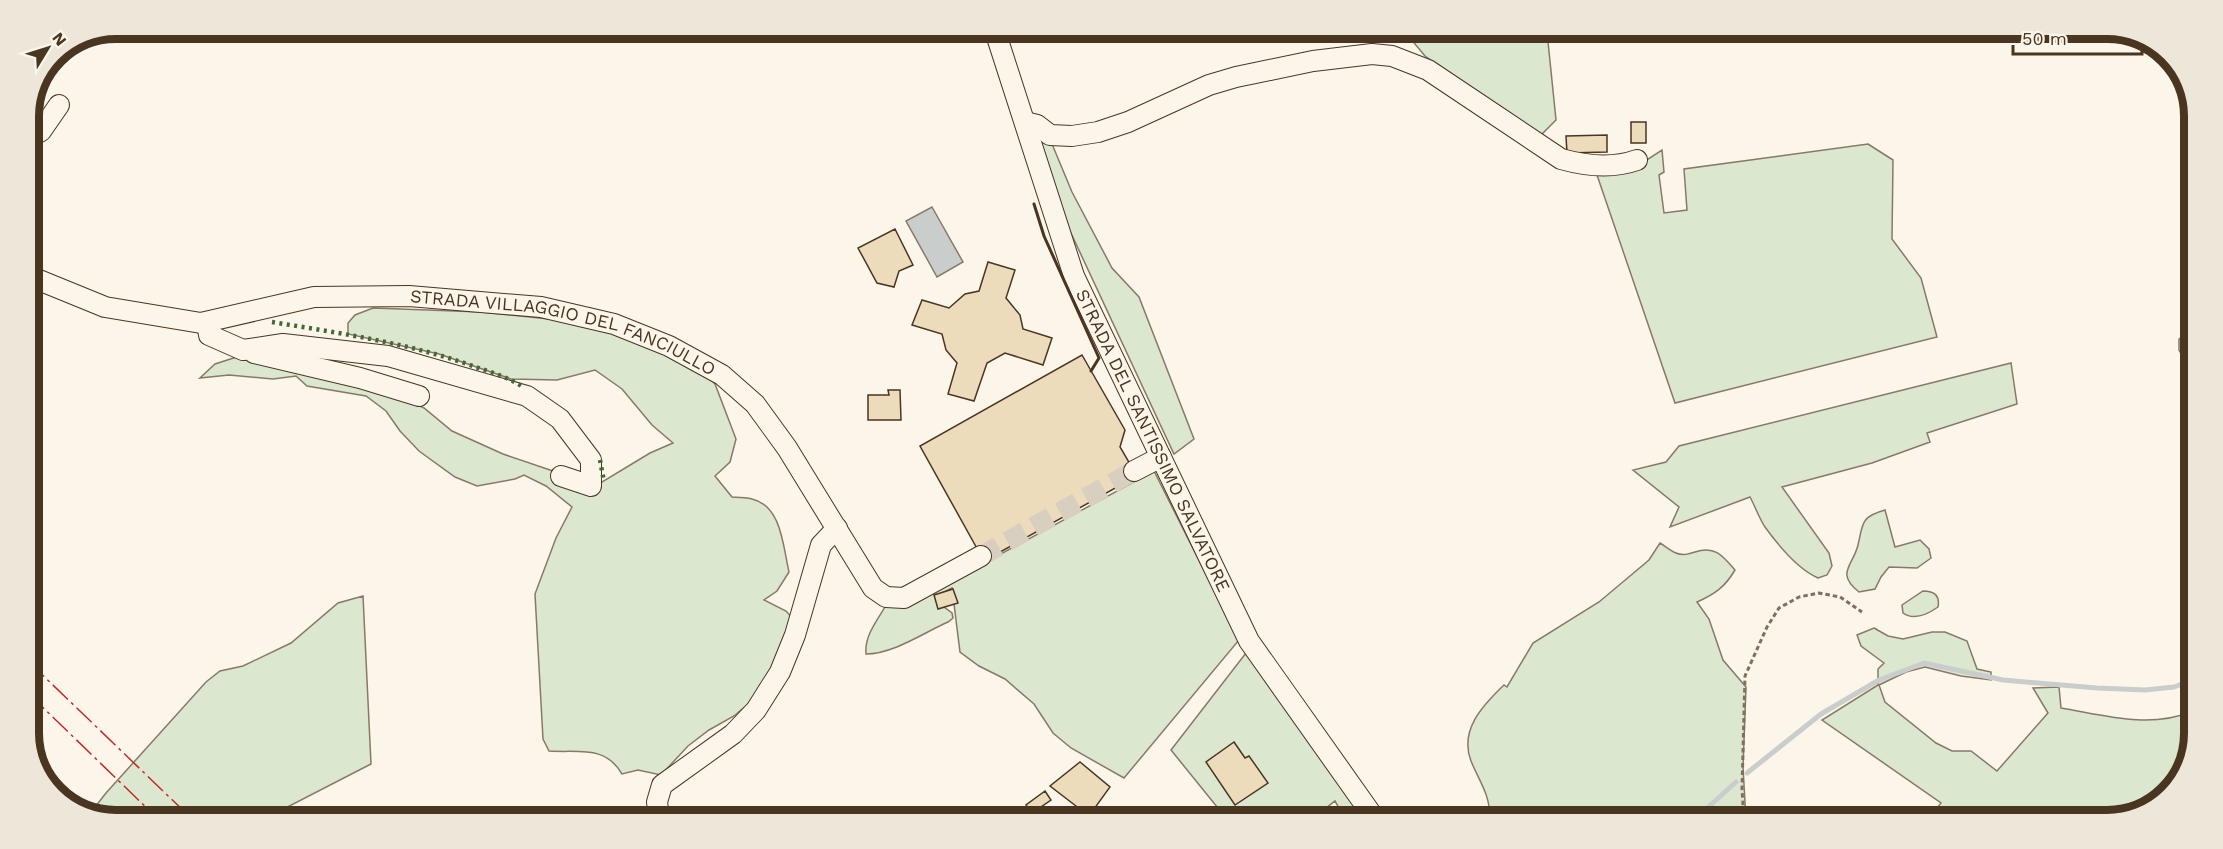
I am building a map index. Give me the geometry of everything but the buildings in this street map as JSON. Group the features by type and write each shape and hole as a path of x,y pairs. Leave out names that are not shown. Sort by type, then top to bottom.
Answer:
{"street":[{"name":"STRADA DEL SANTISSIMO SALVATORE","path":"998,39 1074,276 1249,641 1369,810"},
{"path":"1025,122 1037,125 1050,135 1072,136 1098,132 1128,122 1209,85 1236,77 1313,61 1372,54 1392,56 1428,70 1561,159 1585,166 1625,164 1637,160"},
{"path":"39,132 59,105"},
{"name":"STRADA VILLAGGIO DEL FANCIULLO","path":"39,280 105,307 201,323 314,297 409,296 541,307 614,324 669,346 722,375 755,404 787,448 873,588 886,597 904,598 981,556"},
{"path":"207,322 209,335 243,350 360,378 419,396"},
{"path":"243,350 283,344 388,356 527,396 560,419 591,460 591,486 561,476"},
{"path":"1134,471 1161,457"},
{"path":"658,810 657,802 662,785 733,734 756,710 780,672 795,635 822,545 837,528"}],"path":[{"path":"1743,810 1745,676 1767,627 1779,608 1799,597 1819,592 1840,597 1862,612"}],"green space":[{"path":"1411,39 1548,39 1556,120 1541,135 1425,56"},
{"path":"1039,136 1052,144 1072,192 1112,268 1139,297 1194,439 1174,454 1070,231"},
{"path":"1868,144 1893,160 1892,239 1921,278 1937,337 1675,403 1597,175 1639,165 1662,150 1664,172 1659,175 1664,213 1687,210 1684,169"},
{"path":"373,308 481,312 598,324 693,361 715,384 736,439 730,462 715,476 732,497 750,498 762,503 775,519 783,540 789,572 777,591 764,600 786,611 795,621 783,663 754,699 734,716 709,730 688,746 661,775 638,770 622,774 608,758 591,752 549,751 543,739 535,594 556,538 572,507 546,486 524,475 515,479 477,486 455,477 419,451 400,431 386,411 366,396 307,386 296,376 273,379 229,375 200,378 215,364 249,353 401,397 424,408 452,431 503,454 553,471 589,490 650,453 673,443 652,425 622,389 595,370 557,380 511,379 439,354 348,334 348,323 355,315"},
{"path":"2184,335 2184,359 2179,350 2179,339"},
{"path":"2011,363 2017,404 1927,433 1930,442 1872,463 1782,487 1829,553 1832,566 1827,575 1818,578 1796,563 1776,541 1763,523 1750,497 1670,527 1679,507 1633,470 1666,462 1679,446"},
{"path":"1154,471 1239,640 1124,778 1071,748 1053,733 1034,704 1005,679 979,666 960,652 952,588 942,593 936,601 952,613 953,618 948,622 887,651 866,654 867,640 888,602 951,581"},
{"path":"1885,510 1895,547 1920,540 1929,549 1931,558 1917,568 1889,567 1875,589 1859,592 1848,580 1848,569 1856,552 1864,522 1871,515"},
{"path":"1660,543 1681,554 1702,550 1713,551 1722,556 1735,570 1719,589 1697,602 1709,619 1723,660 1746,687 1743,767 1745,810 1490,810 1468,750 1468,739 1475,719 1504,685 1507,687 1533,643 1599,602 1649,560"},
{"path":"1923,591 1936,595 1938,607 1916,616 1903,613 1902,605"},
{"path":"363,596 371,764 282,810 116,810 95,807 206,682 220,671 243,666 291,643 338,603"},
{"path":"1874,628 1888,636 1903,639 1932,632 1945,632 1967,641 1977,669 1991,672 1991,680 1961,676 1925,667 1906,672 1879,685 1885,702 1936,743 1952,751 1971,751 1997,771 2048,713 2033,688 2059,687 2061,708 2109,717 2158,720 2184,714 2183,748 2180,758 2171,776 2154,794 2122,809 1936,810 1941,803 1822,720 1878,685 1878,669 1884,663 1861,646 1857,635"},
{"path":"1246,653 1361,810 1340,810 1335,801 1324,810 1220,810 1171,750"}],"shaded area":[{"path":"932,207 963,262 937,277 906,221"}],"waterway":[{"path":"1747,773 1821,714 1879,680 1924,663 2003,680 2097,688 2145,690 2174,687 2184,683"},
{"path":"1705,810 1736,782"}],"tunnel":[{"path":"981,556 1134,471"}],"hedge":[{"path":"272,322 424,351 492,373 523,387"},
{"path":"600,460 604,482"}],"wall":[{"path":"1034,204 1044,236 1099,358 1091,371"}],"power":[{"path":"39,672 183,810"},
{"path":"39,704 149,810"}]}
